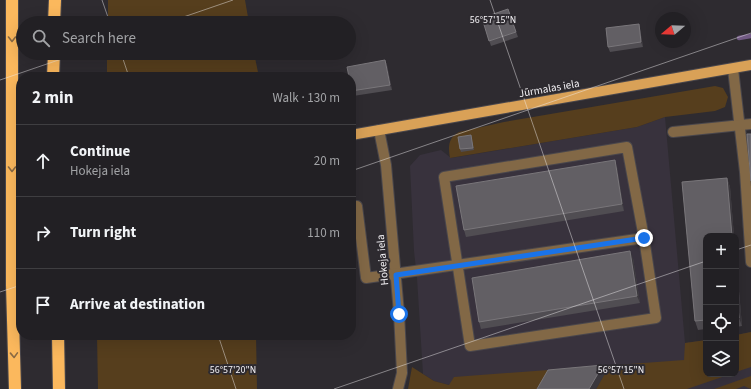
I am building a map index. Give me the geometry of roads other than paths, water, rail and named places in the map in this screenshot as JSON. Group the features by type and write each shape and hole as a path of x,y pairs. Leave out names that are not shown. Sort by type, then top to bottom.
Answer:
{"highway":[{"path":"12,0 12,285 15,389"},
{"path":"54,16 55,0"},
{"path":"53,72 54,60"},
{"path":"58,340 59,389"}],"main road":[{"name":"Jūrmalas iela","path":"356,135 751,65"}],"street":[{"path":"733,69 740,125 751,262"},
{"path":"673,132 751,124"},
{"name":"Hokeja iela","path":"378,130 386,165 396,275 402,373 398,389"},
{"path":"627,147 644,238 656,318 470,346 456,266 444,177 627,147"},
{"path":"356,206 366,278 396,275 644,238"}],"waterway":[{"path":"739,38 751,36"}]}
